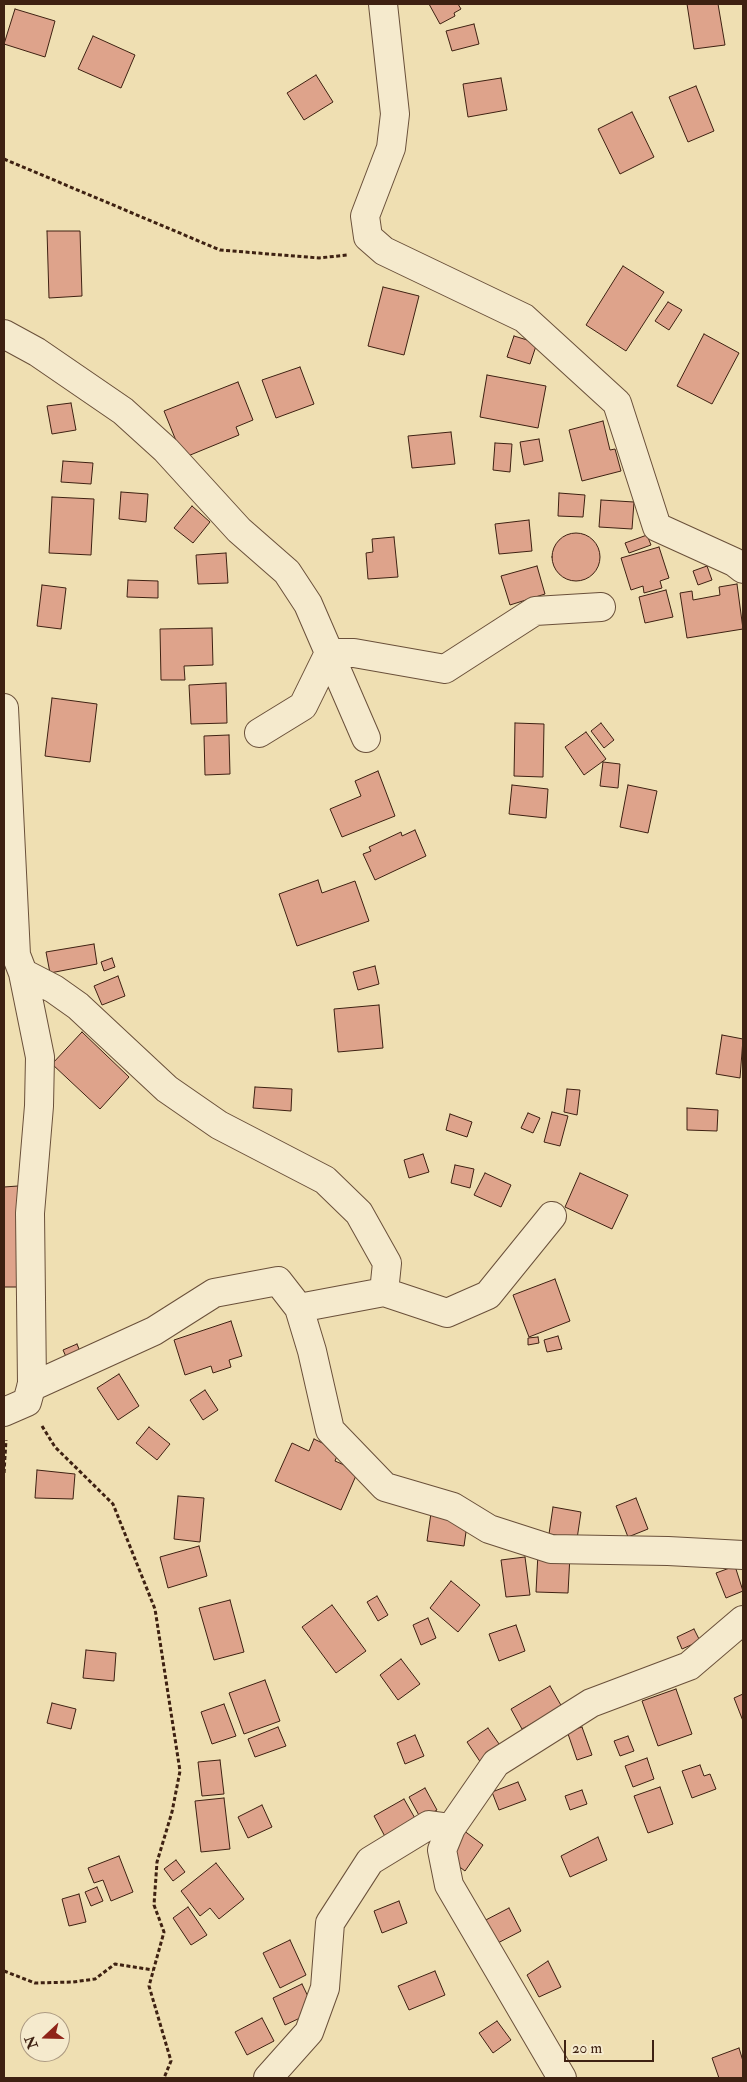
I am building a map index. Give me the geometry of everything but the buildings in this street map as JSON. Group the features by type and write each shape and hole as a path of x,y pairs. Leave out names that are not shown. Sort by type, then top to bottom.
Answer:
{"street":[{"path":"383,4 394,114 391,148 365,216 368,237 384,251 524,318 617,403 656,527 734,562 743,569"},
{"path":"4,334 37,352 123,411 166,450 239,530 287,572 308,604 366,738"},
{"path":"329,653 354,653 445,670 535,611 601,607"},
{"path":"259,733 303,706 329,653"},
{"path":"4,708 14,961 40,1057 39,1106 30,1213 21,1400"},
{"path":"14,961 78,1006 167,1089 219,1125 325,1180 359,1213 387,1263 384,1292"},
{"path":"299,1308 384,1292 447,1312 488,1295 552,1216"},
{"path":"21,1400 154,1331 214,1293 278,1281 299,1308 312,1351 330,1430 384,1487 453,1508 489,1529 551,1549 668,1551 743,1556"},
{"path":"562,2078 449,1885 442,1850 451,1828 496,1763 591,1703 689,1666 743,1620"},
{"path":"268,2078 309,2032 325,1988 330,1923 370,1861 429,1825 451,1828"}],"path":[{"path":"4,159 220,250 319,258 384,251"},
{"path":"21,1400 55,1447 113,1504 155,1609 180,1771 172,1812 157,1862 154,1905 164,1932 149,1986 171,2061 164,2078"},
{"path":"4,1971 35,1983 95,1979 115,1964 154,1970"}]}
